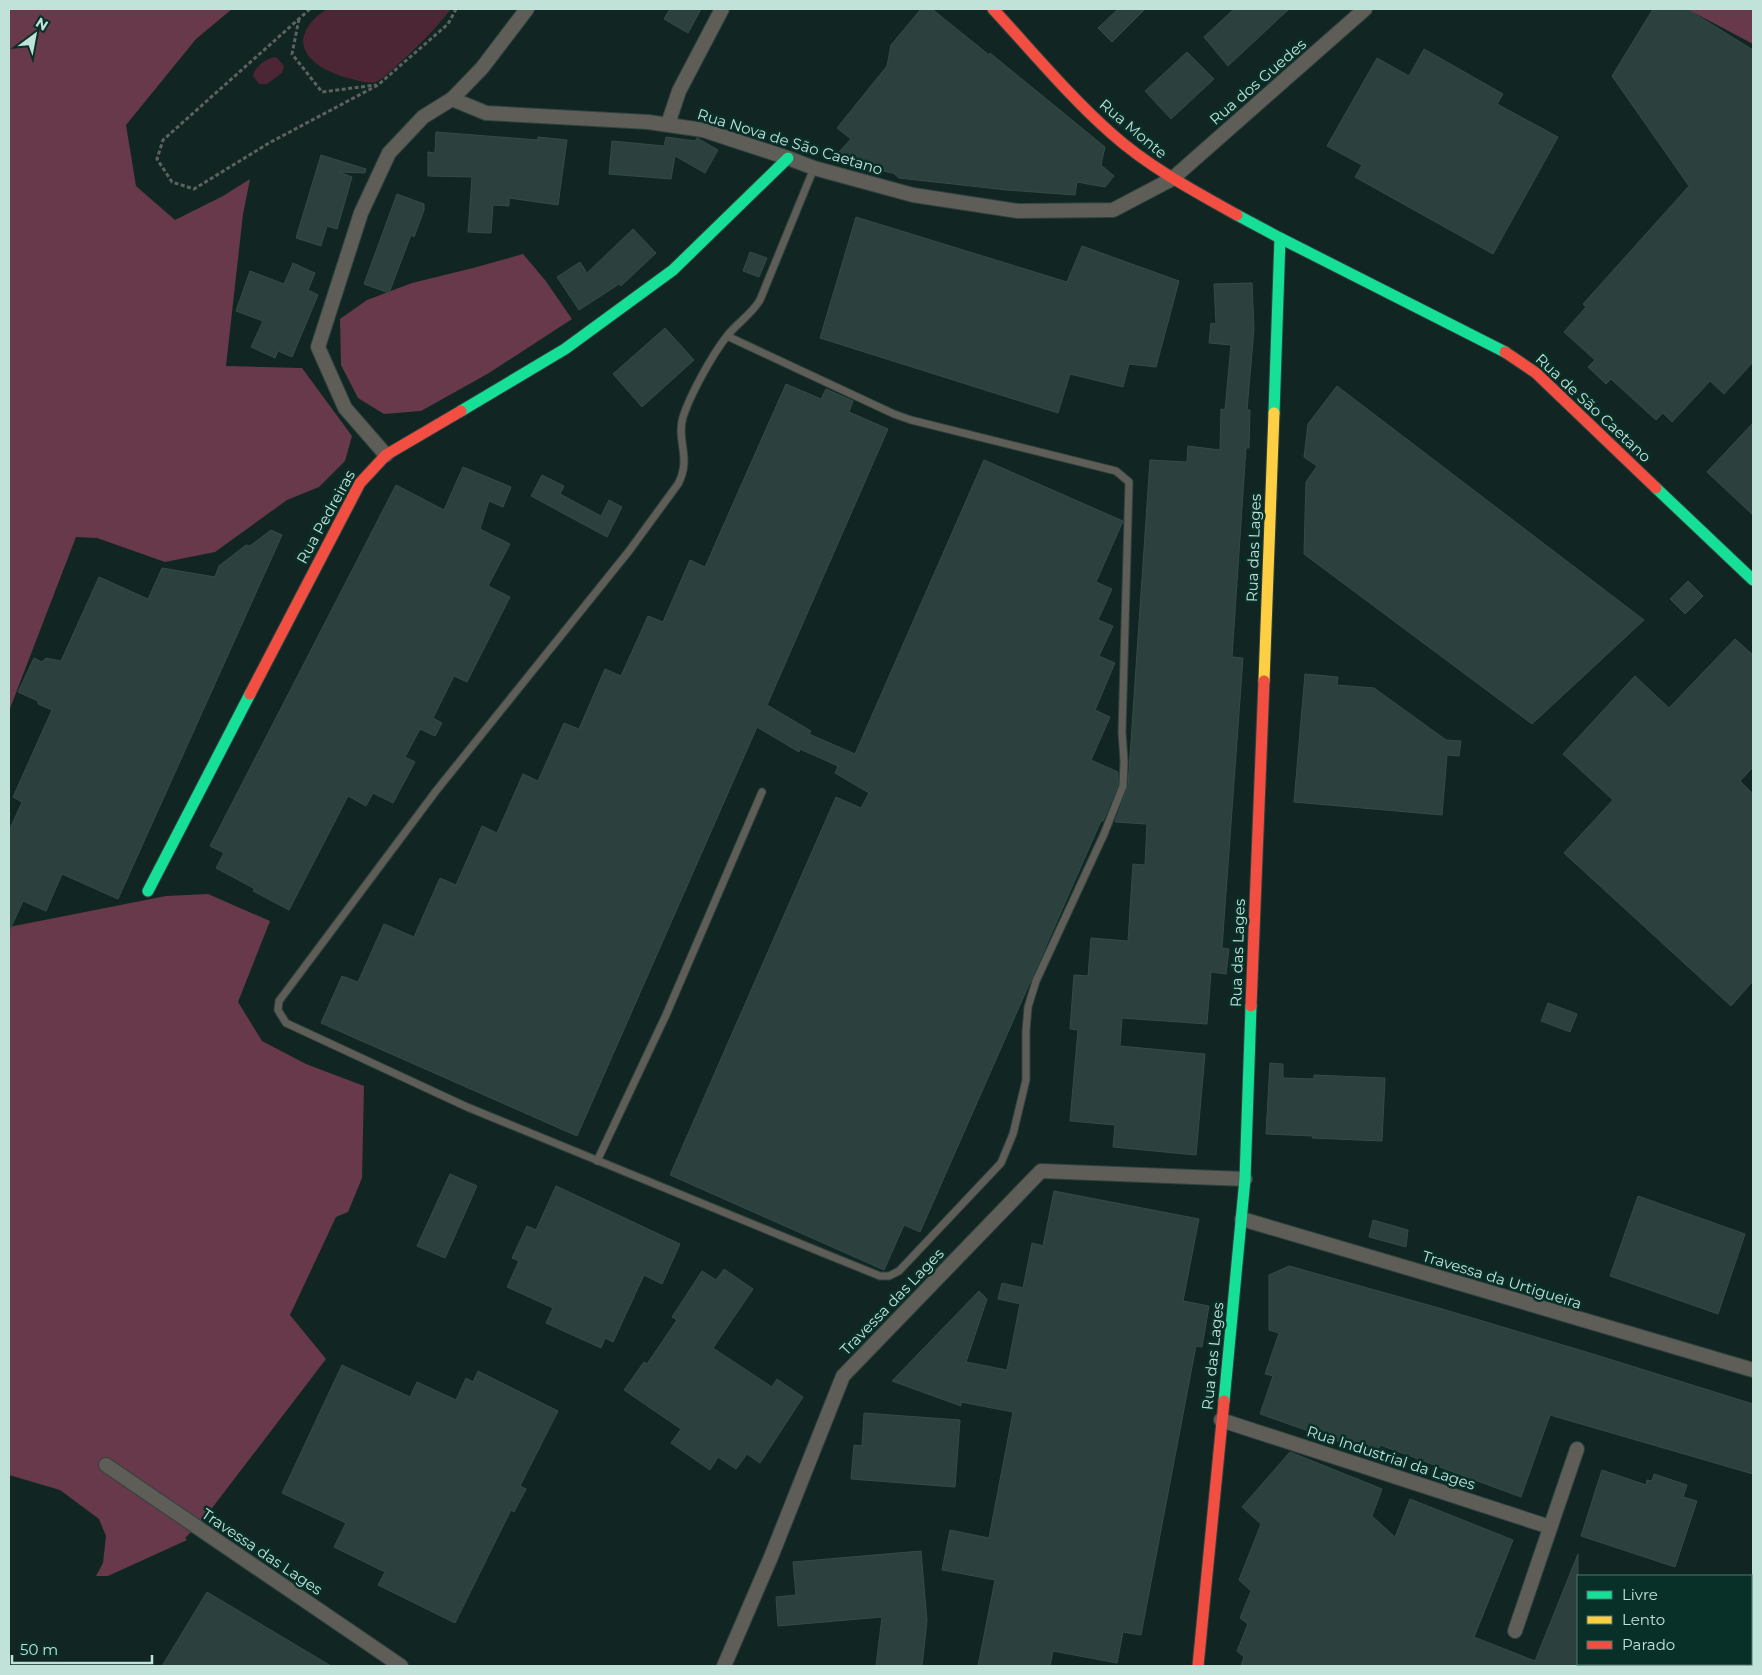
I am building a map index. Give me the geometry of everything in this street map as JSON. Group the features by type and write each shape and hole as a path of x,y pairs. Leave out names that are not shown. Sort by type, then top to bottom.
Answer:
{"main road":[{"name":"Rua Monte","path":"993,9 1081,104 1113,135 1172,179 1280,238"},
{"name":"Rua Pedreiras","path":"148,892 360,483 386,455 565,349 665,276 788,158"},
{"name":"Rua de São Caetano","path":"1280,238 1504,350 1536,372 1753,580"},
{"name":"Rua das Lages","path":"1198,1666 1242,1218 1280,238"}],"street":[{"path":"386,455 345,408 318,347 361,213 389,153 422,117 452,99 482,68 527,9"},
{"path":"668,124 679,91 722,9"},
{"name":"Rua dos Guedes","path":"1172,179 1365,9"},
{"name":"Rua Nova de São Caetano","path":"452,99 486,112 668,124 703,130 814,168 913,195 1018,210 1113,210 1172,179"},
{"name":"Travessa das Lages","path":"724,1666 771,1556 843,1376 1041,1171 1244,1179"},
{"name":"Travessa da Urtigueira","path":"1242,1218 1753,1370"},
{"name":"Rua Industrial da Lages","path":"1221,1420 1550,1527"},
{"path":"1515,1631 1577,1449"},
{"name":"Travessa das Lages","path":"106,1465 401,1666"}],"lane":[{"path":"727,336 894,414 911,420 1116,471 1129,482 1122,732 1123,786 1104,834 1036,982 1028,1007 1026,1080 1013,1134 1001,1163 900,1271 889,1276 880,1276 468,1107 286,1023 278,1010 279,1002 436,791 629,551 678,484 683,476 685,466 680,429 683,415 704,372 727,336 747,317 760,300 814,168"},
{"path":"597,1161 666,1015 762,792"}],"path":[{"path":"310,9 163,140 157,159 172,182 194,189 269,143 378,85 448,24 456,9"},
{"path":"299,19 292,54 322,92 378,85"}],"shaded area":[{"path":"9,9 232,9 196,39 126,125 136,186 175,220 223,196 250,179 243,214 226,366 302,368 352,436 345,461 319,487 287,500 215,552 165,562 97,538 76,537 9,711"},
{"path":"327,9 451,9 431,33 382,79 375,82 363,82 329,71 312,60 306,52 303,44 304,34 310,24"},
{"path":"1687,9 1753,9 1753,44"},
{"path":"274,57 284,66 282,73 267,84 259,84 253,76 256,70 264,62"},
{"path":"523,254 545,280 572,319 489,373 421,411 384,414 358,398 341,365 340,319 367,300 412,283"},
{"path":"208,894 270,921 238,1002 262,1041 306,1064 364,1086 362,1178 348,1212 336,1217 290,1315 326,1359 193,1533 190,1533 185,1538 187,1540 108,1576 96,1576 103,1563 106,1536 99,1519 60,1490 9,1475 9,927 166,896"}],"building":[{"path":"670,9 701,9 688,33 664,19"},
{"path":"921,9 932,9 989,55 990,53 1105,147 1101,165 1114,176 1105,187 1077,182 1075,195 1007,190 899,178 893,173 856,166 839,152 851,139 837,128 887,66 891,45"},
{"path":"1118,9 1145,9 1112,42 1098,28"},
{"path":"1234,9 1289,9 1228,66 1204,37"},
{"path":"1653,9 1687,9 1753,50 1753,362 1724,394 1710,381 1672,422 1663,413 1656,420 1611,379 1606,384 1588,367 1595,360 1564,332 1586,307 1583,304 1689,186 1612,76"},
{"path":"1424,49 1503,94 1497,104 1558,137 1493,254 1355,177 1362,165 1327,146 1377,58 1409,76"},
{"path":"1187,52 1214,79 1171,119 1145,91"},
{"path":"436,132 538,140 538,137 567,140 558,205 509,198 509,206 493,205 491,233 468,232 472,177 428,176 428,152 435,153"},
{"path":"666,137 695,141 697,138 718,150 705,173 675,156 671,179 609,174 612,141 664,146"},
{"path":"321,155 366,169 365,173 339,172 352,177 337,229 327,226 321,246 296,238"},
{"path":"397,194 424,204 424,210 414,237 411,235 389,293 364,284"},
{"path":"856,217 1067,282 1082,246 1179,281 1156,367 1129,364 1123,387 1070,374 1058,413 820,338"},
{"path":"633,229 656,253 621,286 619,284 579,310 557,277 580,262 587,273"},
{"path":"750,252 767,258 759,277 743,271"},
{"path":"293,263 315,273 308,290 318,295 292,357 278,351 275,358 251,347 263,321 236,311 250,271 284,284"},
{"path":"1252,283 1254,329 1247,410 1250,410 1249,448 1246,448 1232,657 1243,658 1222,948 1229,949 1226,974 1211,972 1207,1024 1122,1018 1120,1046 1205,1054 1196,1155 1113,1147 1115,1125 1070,1121 1078,1030 1070,1029 1074,975 1088,976 1091,938 1128,941 1133,864 1145,865 1147,824 1115,822 1128,786 1150,460 1187,462 1188,446 1220,450 1221,409 1225,410 1231,345 1209,343 1211,323 1216,324 1214,284"},
{"path":"665,328 694,360 642,407 613,374"},
{"path":"786,384 821,399 826,389 853,401 849,412 888,429 767,705 811,731 809,734 855,754 984,460 1123,521 1096,582 1112,589 1098,620 1113,626 1099,656 1115,663 1095,710 1110,717 1091,760 1118,772 1118,785 920,1232 904,1225 884,1270 670,1175 836,797 861,808 869,793 835,773 838,766 800,749 799,752 757,727 577,1136 321,1023 342,976 358,982 384,924 414,937 440,878 456,885 482,826 497,833 523,774 538,781 564,723 579,729 605,669 621,676 648,616 663,622 690,560 705,567"},
{"path":"1337,386 1644,620 1532,724 1304,554 1306,482 1317,466 1304,457 1308,424"},
{"path":"1753,423 1753,515 1707,472"},
{"path":"463,467 511,487 503,507 489,501 480,529 510,544 488,586 510,597 467,682 454,676 433,718 442,723 435,736 420,729 405,757 415,762 393,803 373,793 366,806 348,796 289,910 216,868 224,853 210,846 396,485 444,510"},
{"path":"542,475 564,486 560,494 601,516 609,500 622,507 607,537 531,496"},
{"path":"271,530 282,535 118,899 62,874 46,911 23,901 9,932 9,831 22,802 13,797 52,710 18,692 34,658 42,662 46,658 61,661 99,577 148,599 162,568 215,577 219,566 246,545 250,546"},
{"path":"1688,581 1703,596 1685,614 1670,599"},
{"path":"1735,639 1753,655 1753,767 1740,781 1753,794 1753,981 1731,1006 1564,853 1613,800 1563,754 1635,676 1669,708"},
{"path":"1305,674 1338,677 1337,685 1374,688 1446,740 1461,741 1459,756 1447,755 1442,815 1294,802"},
{"path":"1548,1003 1577,1014 1570,1032 1541,1021"},
{"path":"1270,1063 1283,1064 1283,1078 1314,1079 1314,1075 1385,1078 1382,1141 1266,1134"},
{"path":"450,1174 477,1186 445,1258 417,1246"},
{"path":"556,1186 680,1244 662,1284 644,1275 613,1342 605,1338 601,1348 546,1323 553,1308 507,1287 519,1261 512,1258 527,1226 536,1230"},
{"path":"1054,1191 1199,1219 1183,1301 1209,1306 1202,1347 1196,1346 1141,1635 1123,1632 1117,1663 1053,1651 1050,1666 978,1666 995,1580 942,1570 950,1530 989,1538 1013,1412 961,1402 961,1406 892,1381 979,1291 987,1299 966,1362 1007,1370 1020,1304 998,1299 1002,1283 1023,1288 1032,1243 1043,1246"},
{"path":"1638,1196 1745,1234 1718,1314 1610,1276"},
{"path":"1373,1220 1408,1230 1406,1247 1369,1237"},
{"path":"1289,1266 1439,1308 1753,1404 1753,1474 1550,1415 1521,1497 1380,1445 1377,1455 1260,1414 1273,1376 1265,1374 1279,1333 1269,1330 1269,1275"},
{"path":"724,1269 753,1289 713,1348 772,1387 777,1379 803,1397 760,1463 747,1454 736,1469 718,1457 710,1470 671,1443 681,1429 624,1390 644,1362 647,1364 677,1320 672,1317 702,1271 716,1280"},
{"path":"342,1365 410,1397 417,1382 456,1400 466,1378 473,1382 478,1371 558,1411 520,1486 526,1489 514,1512 511,1510 455,1623 378,1585 385,1572 334,1547 346,1523 282,1493"},
{"path":"864,1413 960,1420 955,1487 851,1479 854,1445 862,1446"},
{"path":"1290,1452 1382,1489 1372,1516 1395,1537 1410,1499 1513,1540 1474,1637 1535,1661 1578,1554 1578,1666 1241,1666 1244,1657 1237,1651 1248,1624 1240,1618 1251,1591 1239,1580 1261,1524 1242,1507"},
{"path":"1602,1470 1646,1485 1647,1480 1652,1481 1654,1474 1687,1485 1683,1497 1697,1501 1675,1567 1581,1536"},
{"path":"921,1551 927,1621 922,1666 876,1666 882,1617 778,1626 776,1597 796,1595 793,1562"},
{"path":"207,1592 331,1666 162,1666"}],"traffic: fast":[{"path":"461,411 565,349 673,270 788,158"},
{"path":"1237,215 1505,352"},
{"path":"1274,413 1280,238"},
{"path":"1656,488 1753,580"},
{"path":"148,891 250,694"},
{"path":"1224,1401 1245,1179 1251,1006"}],"traffic: slow":[{"path":"1264,681 1274,413"}],"traffic: jam":[{"path":"993,9 1066,89 1126,146 1188,188 1237,215"},
{"path":"1505,352 1536,373 1656,488"},
{"path":"250,694 360,483 386,455 461,411"},
{"path":"1251,1006 1264,681"},
{"path":"1198,1666 1224,1401"}]}
